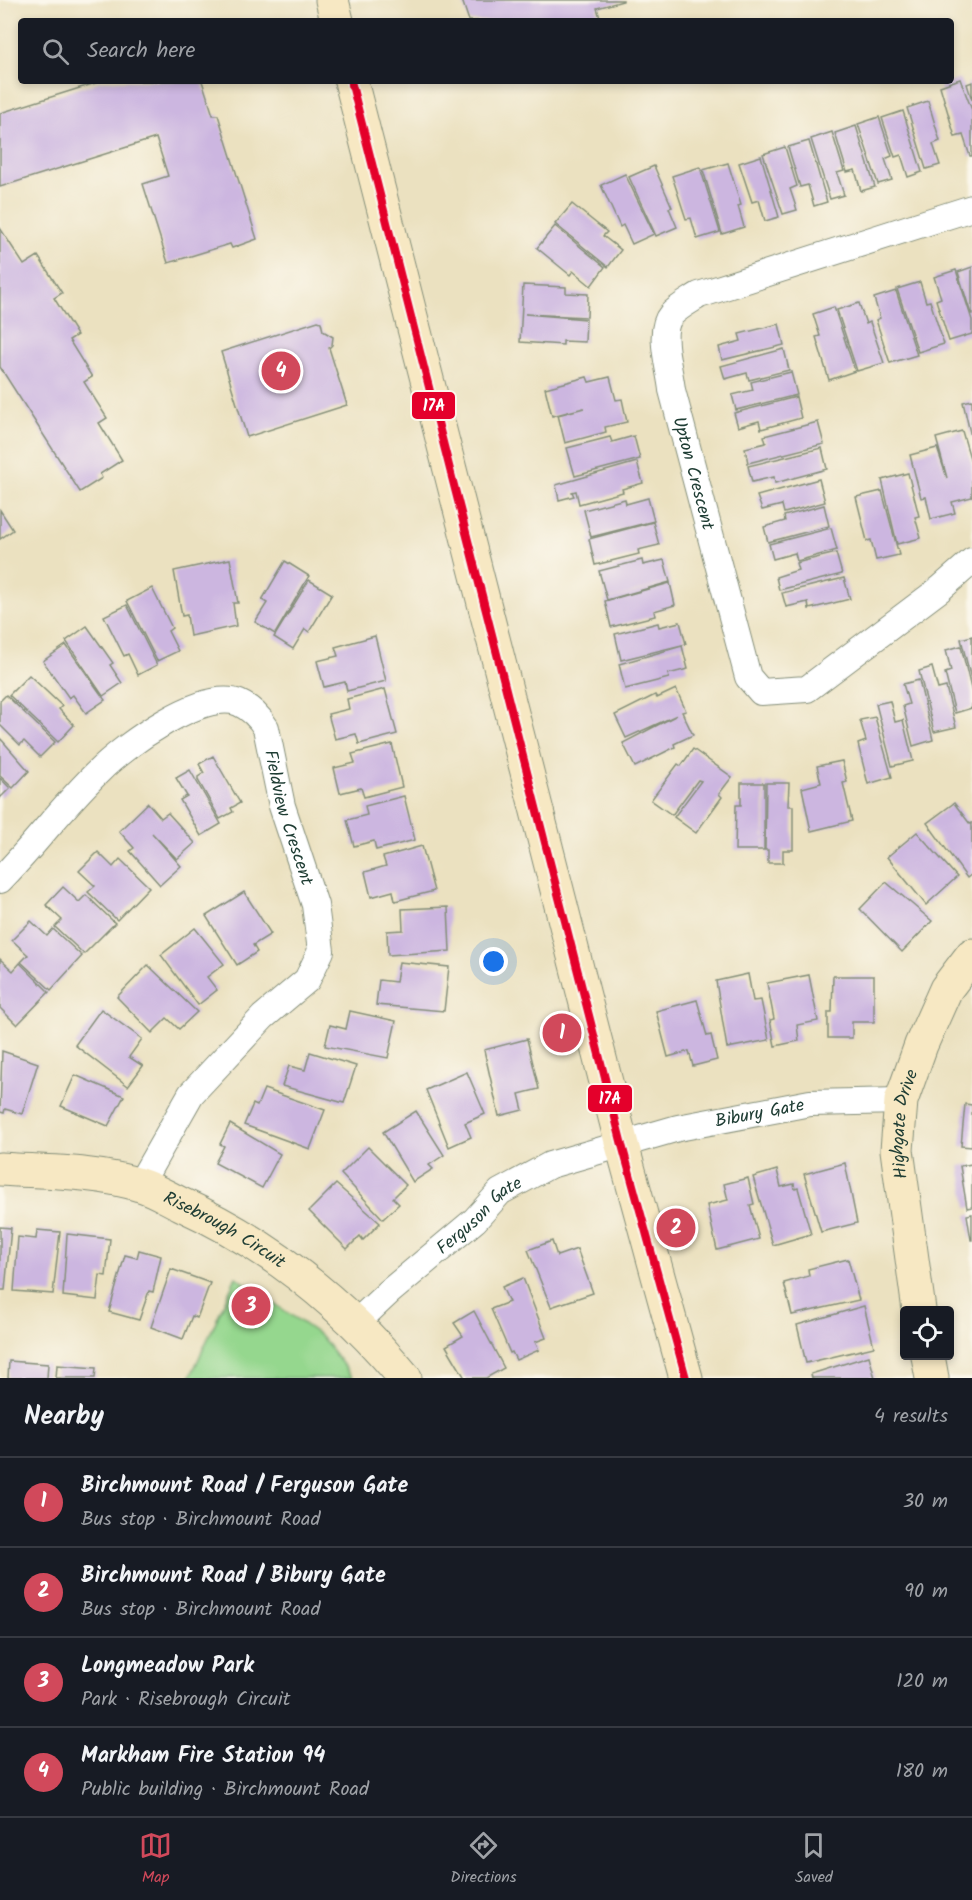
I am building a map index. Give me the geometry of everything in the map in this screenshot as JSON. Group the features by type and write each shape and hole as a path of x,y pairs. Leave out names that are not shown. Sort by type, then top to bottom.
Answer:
{"main road":[{"path":"332,0 336,18"},
{"path":"352,84 622,1145 686,1378"},
{"name":"Highgate Drive","path":"918,1306 897,1150 902,1101 921,1045 946,989 964,961 972,955"},
{"name":"Risebrough Circuit","path":"0,1169 80,1174 140,1185 236,1231 301,1276 356,1323 405,1378"},
{"path":"929,1360 932,1378"}],"street":[{"name":"Upton Crescent","path":"972,208 699,294 670,315 662,336 669,361 672,390 748,677 761,692 807,689 940,589 972,561"},
{"name":"Fieldview Crescent","path":"0,880 99,770 128,746 181,712 217,702 238,702 259,717 266,728 282,806 315,905 321,951 307,980 263,1017 191,1094 140,1185"},
{"name":"Bibury Gate","path":"622,1145 678,1128 810,1103 902,1101"},
{"name":"Ferguson Gate","path":"356,1323 389,1292 475,1220 500,1192 550,1165 622,1145"}],"green space":[{"path":"236,1277 321,1336 353,1378 190,1378"}],"building":[{"path":"462,0 623,0 597,8 600,18 468,18"},
{"path":"960,79 972,110 972,156 970,156 963,135 955,137 940,86 954,84 954,81"},
{"path":"972,82 972,100 967,84"},
{"path":"92,84 203,84 213,115 218,115 257,239 232,248 230,244 168,263 143,184 168,176 156,138 0,187 0,113"},
{"path":"928,101 940,141 933,144 940,165 926,169 907,108"},
{"path":"903,111 922,172 908,177 901,155 895,157 882,118"},
{"path":"879,117 892,156 885,159 892,180 878,184 858,124"},
{"path":"856,126 875,187 861,191 855,170 847,172 835,133"},
{"path":"832,132 844,171 837,173 844,195 830,199 811,139"},
{"path":"809,141 827,202 814,206 808,185 800,187 788,147"},
{"path":"785,147 797,186 790,189 797,210 783,214 763,154"},
{"path":"761,156 779,217 765,221 759,200 752,202 739,163"},
{"path":"728,163 741,205 738,206 744,227 722,234 703,170"},
{"path":"654,166 672,207 669,208 677,227 656,236 629,177"},
{"path":"700,167 720,232 697,239 691,218 686,219 672,176"},
{"path":"625,174 654,234 632,244 623,225 620,227 601,185"},
{"path":"572,204 607,232 603,236 621,250 608,267 555,224"},
{"path":"555,226 605,267 591,286 573,271 570,275 537,248"},
{"path":"0,228 24,265 38,256 62,293 54,298 77,335 69,340 92,377 84,382 107,418 99,423 122,460 100,474 102,478 80,492 0,367"},
{"path":"972,267 972,314 971,314 958,272"},
{"path":"956,270 972,320 972,334 949,341 936,300 941,298 934,277"},
{"path":"920,282 926,302 930,301 944,344 918,352 897,289"},
{"path":"523,285 566,287 566,293 588,294 587,317 525,314 586,319 585,342 563,341 563,345 520,342"},
{"path":"896,291 917,355 890,363 876,320 880,318 874,298"},
{"path":"859,303 866,324 870,322 884,363 857,371 837,310"},
{"path":"834,307 855,371 829,380 816,337 820,336 813,314"},
{"path":"318,321 321,322 323,331 333,337 329,348 347,405 247,437 221,352"},
{"path":"779,324 784,345 722,360 719,347 741,341 739,334"},
{"path":"784,349 789,370 749,380 747,373 725,379 721,366"},
{"path":"791,372 797,395 736,410 732,395 753,390 751,382"},
{"path":"587,377 589,382 610,377 616,400 622,399 627,422 605,427 606,432 565,443 558,415 584,408 552,416 545,388"},
{"path":"796,397 801,418 761,429 759,421 738,427 734,413"},
{"path":"972,400 972,437 971,437 963,402"},
{"path":"818,422 824,444 748,463 745,448 766,443 764,436"},
{"path":"962,431 972,465 972,497 952,502 955,513 931,519 926,497 921,498 910,455 937,448 947,478 936,438"},
{"path":"634,436 640,459 575,476 567,448 610,437 612,442"},
{"path":"822,448 827,469 775,483 774,477 752,482 748,466"},
{"path":"637,462 643,483 622,489 623,492 579,504 576,491 572,492 574,496 559,500 556,485"},
{"path":"908,473 919,516 915,517 921,538 897,544 882,480"},
{"path":"819,479 825,502 784,513 782,505 762,510 757,496"},
{"path":"882,491 899,555 876,560 871,540 867,541 856,497"},
{"path":"648,498 654,521 591,537 584,510 625,499 626,504"},
{"path":"824,505 829,526 768,542 764,527 785,521 784,516"},
{"path":"0,510 13,530 0,539"},
{"path":"653,522 659,545 638,550 639,554 595,565 589,539"},
{"path":"831,528 837,550 797,561 795,553 773,559 769,544"},
{"path":"836,553 842,574 779,590 776,577 798,570 796,563"},
{"path":"230,559 238,603 233,603 236,626 190,636 187,615 182,616 174,571"},
{"path":"642,560 643,565 664,560 670,582 607,600 599,571"},
{"path":"285,561 309,576 275,634 255,622 267,603 262,600"},
{"path":"844,578 850,599 809,609 808,602 786,607 782,593"},
{"path":"309,580 332,594 309,632 305,629 293,649 274,637"},
{"path":"670,583 675,605 654,611 655,616 611,627 605,601"},
{"path":"152,588 172,628 168,631 178,651 157,661 127,601"},
{"path":"127,605 157,665 138,675 128,654 124,656 104,616"},
{"path":"680,622 686,644 621,660 615,634 658,623 659,627"},
{"path":"87,626 113,663 110,665 122,683 103,696 66,641"},
{"path":"375,636 386,681 347,691 345,682 324,687 317,661 338,656 335,647"},
{"path":"972,636 972,679 971,679 961,639"},
{"path":"66,645 105,700 86,713 73,695 69,698 43,661"},
{"path":"682,646 688,669 668,674 669,678 625,689 619,664"},
{"path":"961,646 972,693 972,708 955,713 945,673 951,671 946,650"},
{"path":"932,667 938,689 946,687 956,727 934,732 919,671"},
{"path":"29,675 62,706 59,709 74,725 58,742 9,695"},
{"path":"919,680 933,740 913,746 903,706 909,704 903,684"},
{"path":"385,689 397,734 359,744 356,734 335,739 328,714 349,709 347,699"},
{"path":"676,689 686,711 682,712 693,735 674,744 675,747 635,767 623,743 677,715 626,738 615,715 655,695 657,698"},
{"path":"6,695 55,742 40,757 24,741 20,745 0,725 0,701"},
{"path":"890,701 895,722 903,720 913,761 892,766 876,704"},
{"path":"875,717 892,777 868,784 858,744 866,741 860,720"},
{"path":"0,738 29,771 13,788 0,776"},
{"path":"392,744 402,787 364,797 361,788 340,793 334,768 355,763 352,754"},
{"path":"693,749 732,777 719,794 722,797 696,833 674,817 701,781 698,780 672,815 651,800 678,764 681,766"},
{"path":"213,756 240,803 231,808 233,812 220,819 198,780 198,777 204,773 199,764"},
{"path":"842,761 847,782 843,783 852,821 811,831 802,788 821,783 817,766"},
{"path":"190,770 221,824 201,836 180,800 187,796 176,778"},
{"path":"0,778 10,788 0,798"},
{"path":"741,783 764,783 764,850 735,850 736,805 741,805"},
{"path":"766,783 789,783 788,806 793,806 793,850 783,850 783,863 768,863 768,850 765,850"},
{"path":"404,796 415,840 376,850 374,841 354,846 347,820 367,815 365,806"},
{"path":"148,803 161,818 168,813 195,843 177,859 152,833 181,866 160,885 130,851 134,848 119,831"},
{"path":"954,803 970,824 972,823 972,874 967,878 927,823"},
{"path":"917,832 957,877 926,905 887,857"},
{"path":"422,846 434,891 395,901 393,891 371,897 365,872 386,866 383,857"},
{"path":"98,852 113,867 120,859 149,887 117,920 88,892 95,886 79,871"},
{"path":"886,882 932,921 902,952 860,909"},
{"path":"63,887 79,902 86,895 115,923 84,954 55,927 62,920 46,905"},
{"path":"244,892 271,934 253,945 257,952 237,965 206,916"},
{"path":"448,907 450,951 388,955 387,931 403,930 402,909"},
{"path":"31,921 47,936 53,929 82,956 51,990 21,962 28,955 12,940"},
{"path":"195,928 224,964 207,977 217,990 198,1005 161,955"},
{"path":"0,959 13,971 20,963 49,992 17,1025 0,1008"},
{"path":"399,962 449,967 444,1011 376,1005 379,980 396,982"},
{"path":"148,965 197,1012 179,1029 167,1018 152,1033 117,997"},
{"path":"748,974 753,1001 761,1000 769,1040 727,1048 716,981"},
{"path":"809,975 818,1021 797,1025 799,1041 775,1046 770,1020 774,1019 767,983"},
{"path":"833,976 874,976 874,1022 852,1022 852,1038 828,1038 828,1012 832,1012"},
{"path":"697,1000 707,1036 711,1035 717,1060 693,1066 689,1051 668,1057 656,1011"},
{"path":"101,1009 142,1039 129,1057 143,1066 128,1086 75,1045"},
{"path":"350,1011 396,1021 388,1058 325,1046 330,1025 346,1029"},
{"path":"527,1039 539,1089 519,1094 523,1110 499,1116 484,1050"},
{"path":"2,1051 38,1063 22,1114 5,1109 4,1113 0,1112"},
{"path":"310,1052 356,1066 344,1103 282,1086 289,1066 305,1070"},
{"path":"467,1072 485,1114 465,1123 471,1137 449,1147 426,1090"},
{"path":"75,1075 124,1096 108,1126 61,1106"},
{"path":"264,1089 325,1110 310,1149 244,1125 253,1104 257,1106"},
{"path":"965,1104 972,1105 972,1147 961,1146"},
{"path":"416,1111 444,1155 429,1165 433,1169 413,1182 383,1132"},
{"path":"230,1124 280,1154 262,1188 215,1163 224,1146 220,1144"},
{"path":"368,1147 406,1185 393,1198 399,1204 383,1219 341,1174"},
{"path":"845,1163 857,1223 821,1232 804,1174"},
{"path":"972,1164 972,1207 967,1208 960,1166"},
{"path":"777,1170 781,1187 794,1184 795,1189 798,1188 811,1234 773,1245 753,1177"},
{"path":"748,1178 754,1204 750,1205 759,1239 717,1250 707,1205 728,1200 724,1184"},
{"path":"336,1184 380,1223 363,1240 360,1236 347,1249 309,1211"},
{"path":"972,1214 972,1240 971,1240 967,1215"},
{"path":"0,1227 11,1228 5,1290 0,1290"},
{"path":"37,1230 60,1232 53,1294 14,1291 18,1237 36,1239"},
{"path":"67,1234 110,1239 106,1276 100,1275 97,1300 63,1296"},
{"path":"552,1241 557,1256 577,1249 593,1293 551,1307 528,1250"},
{"path":"139,1250 161,1256 153,1292 149,1291 139,1320 109,1312 125,1255 137,1258"},
{"path":"848,1259 859,1300 792,1315 784,1283 809,1276 808,1269"},
{"path":"171,1269 210,1283 197,1318 192,1316 183,1339 151,1327"},
{"path":"523,1278 546,1338 535,1342 539,1350 516,1360 512,1352 510,1353 491,1309 509,1302 502,1287"},
{"path":"864,1306 874,1347 806,1363 797,1325"},
{"path":"474,1311 504,1368 486,1378 465,1378 446,1346 463,1336 454,1323"},
{"path":"869,1356 875,1378 812,1378 811,1374"},
{"path":"9,1361 48,1364 47,1378 8,1378"},
{"path":"57,1365 96,1368 95,1378 56,1378"}],"transit line":[{"name":"17A","path":"352,84 622,1145 686,1378"}],"place":[{"name":"Markham Fire Station 94","path":"281,371"},
{"name":"Birchmount Road / Ferguson Gate","path":"562,1033"},
{"name":"Birchmount Road / Bibury Gate","path":"676,1228"},
{"name":"Longmeadow Park","path":"251,1306"}]}
